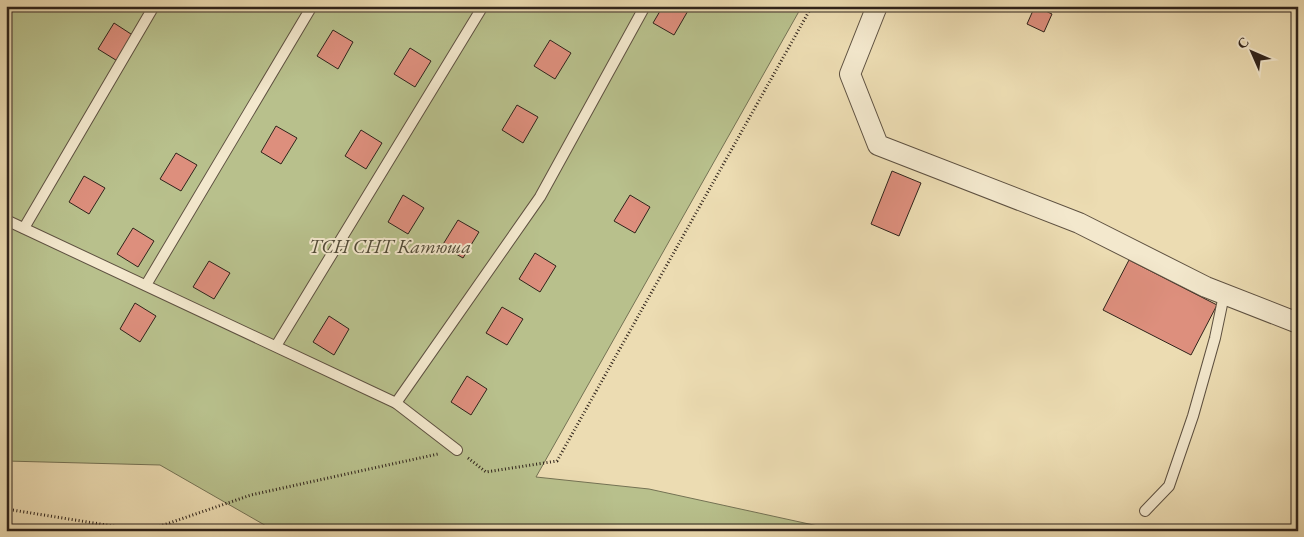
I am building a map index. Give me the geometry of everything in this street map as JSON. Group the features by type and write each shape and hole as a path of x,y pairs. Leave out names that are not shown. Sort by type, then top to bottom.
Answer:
{"street":[{"path":"876,6 850,74 878,145 1079,223 1224,295 1298,323"}],"lane":[{"path":"24,228 154,6"},
{"path":"146,285 312,6"},
{"path":"276,346 483,6"},
{"path":"396,403 540,197 645,6"},
{"path":"6,220 396,403 457,450"},
{"path":"1145,511 1170,486 1196,407 1215,338 1224,295"}],"path":[{"path":"6,509 145,531 251,495 457,450 486,472 557,461 812,6"}],"green space":[{"name":"ТСН СНТ Катюша","path":"6,6 802,6 536,477 649,489 841,531 275,531 160,465 6,461"}],"building":[{"path":"663,6 685,6 689,9 674,35 653,23"},
{"path":"1035,6 1052,14 1044,32 1027,24"},
{"path":"114,23 134,36 119,62 98,49"},
{"path":"333,30 353,42 338,69 317,56"},
{"path":"550,40 571,53 555,79 534,66"},
{"path":"410,48 431,61 415,87 394,74"},
{"path":"517,105 538,117 523,143 502,130"},
{"path":"276,126 297,138 281,164 261,152"},
{"path":"361,130 382,143 366,169 345,156"},
{"path":"176,153 197,165 181,191 160,179"},
{"path":"892,171 921,183 899,236 871,224"},
{"path":"84,176 105,188 89,214 69,202"},
{"path":"403,195 424,208 408,234 388,222"},
{"path":"630,195 650,207 635,233 614,221"},
{"path":"458,220 479,232 463,258 442,246"},
{"path":"133,228 154,241 138,267 117,254"},
{"path":"535,253 556,266 540,292 519,279"},
{"path":"1129,260 1217,305 1191,355 1103,310"},
{"path":"209,261 230,273 214,299 193,287"},
{"path":"135,303 156,316 140,342 120,329"},
{"path":"502,307 523,319 507,345 486,333"},
{"path":"329,316 349,329 334,355 313,342"},
{"path":"467,376 487,389 471,415 451,402"}]}
